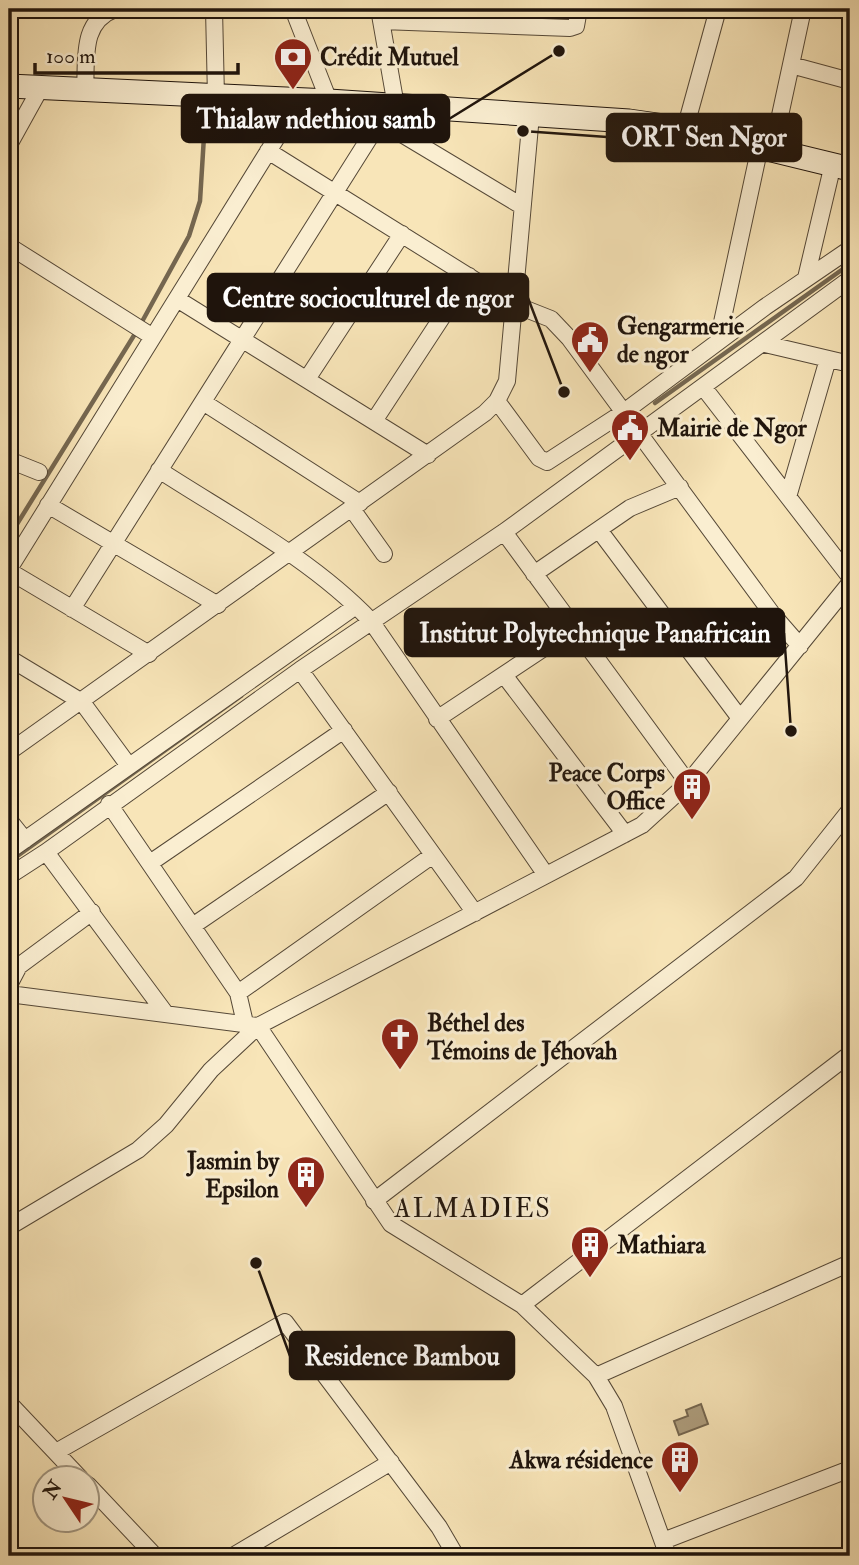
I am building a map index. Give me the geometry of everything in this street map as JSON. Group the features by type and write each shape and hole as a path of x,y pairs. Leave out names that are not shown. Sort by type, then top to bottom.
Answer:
{"street":[{"path":"85,91 89,34 93,23 102,13 114,9"},
{"path":"214,9 216,97"},
{"path":"293,9 329,101"},
{"path":"72,608 384,110 380,15 570,28 578,23 579,9"},
{"path":"685,128 718,9"},
{"path":"718,341 766,147 791,65 803,9"},
{"path":"791,65 850,81"},
{"path":"11,85 40,89 329,101 384,110 531,114 629,121 685,128 766,147 841,167 806,278"},
{"path":"9,145 40,89"},
{"path":"149,654 9,570 144,331 177,299 300,100"},
{"path":"384,110 520,205"},
{"path":"9,752 428,455 497,401 506,381 520,205 531,114"},
{"path":"268,151 513,303 551,319 569,338 773,615 800,646"},
{"path":"307,379 402,234"},
{"path":"9,246 144,331"},
{"path":"497,401 539,458 547,462 624,412 718,341 850,249"},
{"path":"374,421 469,276"},
{"path":"9,876 370,621 503,532 705,388 850,279"},
{"path":"177,299 428,455"},
{"path":"765,344 850,365"},
{"path":"788,497 828,359"},
{"path":"705,388 850,577"},
{"path":"203,401 356,506 384,554"},
{"path":"9,460 39,472"},
{"path":"159,470 288,554 356,606 370,621 546,875"},
{"path":"534,574 630,508 680,487"},
{"path":"48,505 218,605"},
{"path":"599,530 739,717"},
{"path":"503,532 688,783"},
{"path":"9,1227 138,1150 166,1125 251,1025 475,913 642,825 688,783 850,583"},
{"path":"9,851 356,606"},
{"path":"437,719 574,628"},
{"path":"11,662 82,702 129,766"},
{"path":"300,670 475,913"},
{"path":"504,675 625,834"},
{"path":"150,863 344,730"},
{"path":"194,925 389,792"},
{"path":"109,804 239,993 251,1025 374,1202 398,1229 522,1305 596,1376 614,1406 665,1549 850,1469"},
{"path":"374,1202 796,878 850,810"},
{"path":"9,820 25,840"},
{"path":"46,852 166,1014"},
{"path":"239,993 433,855"},
{"path":"9,985 19,966 93,912"},
{"path":"9,995 251,1025"},
{"path":"522,1305 850,1054"},
{"path":"596,1376 850,1263"},
{"path":"56,1452 285,1322 439,1527 456,1556"},
{"path":"9,1403 67,1464"},
{"path":"233,1556 391,1462"},
{"path":"102,1500 155,1556"}],"shaded area":[{"path":"701,1404 708,1424 679,1435 674,1421 688,1416 686,1410"}],"waterway":[{"path":"9,537 138,329 189,236 200,201 205,120"},
{"path":"655,403 850,264"},
{"path":"9,862 241,696"}],"place":[{"name":"Thialaw ndethiou samb","path":"559,51"},
{"name":"Crédit Mutuel","path":"293,91"},
{"name":"ORT Sen Ngor","path":"523,131"},
{"name":"Gengarmerie de ngor","path":"590,374"},
{"name":"Centre socioculturel de ngor","path":"564,392"},
{"name":"Mairie de Ngor","path":"630,462"},
{"name":"Institut Polytechnique Panafricain","path":"791,731"},
{"name":"Peace Corps Office","path":"692,821"},
{"name":"Béthel des Témoins de Jéhovah","path":"400,1071"},
{"name":"Jasmin by Epsilon","path":"306,1209"},
{"name":"Residence Bambou","path":"256,1263"},
{"name":"Mathiara","path":"590,1279"},
{"name":"Akwa résidence","path":"680,1494"}],"district":[{"name":"ALMADIES","path":"473,1209"}]}
